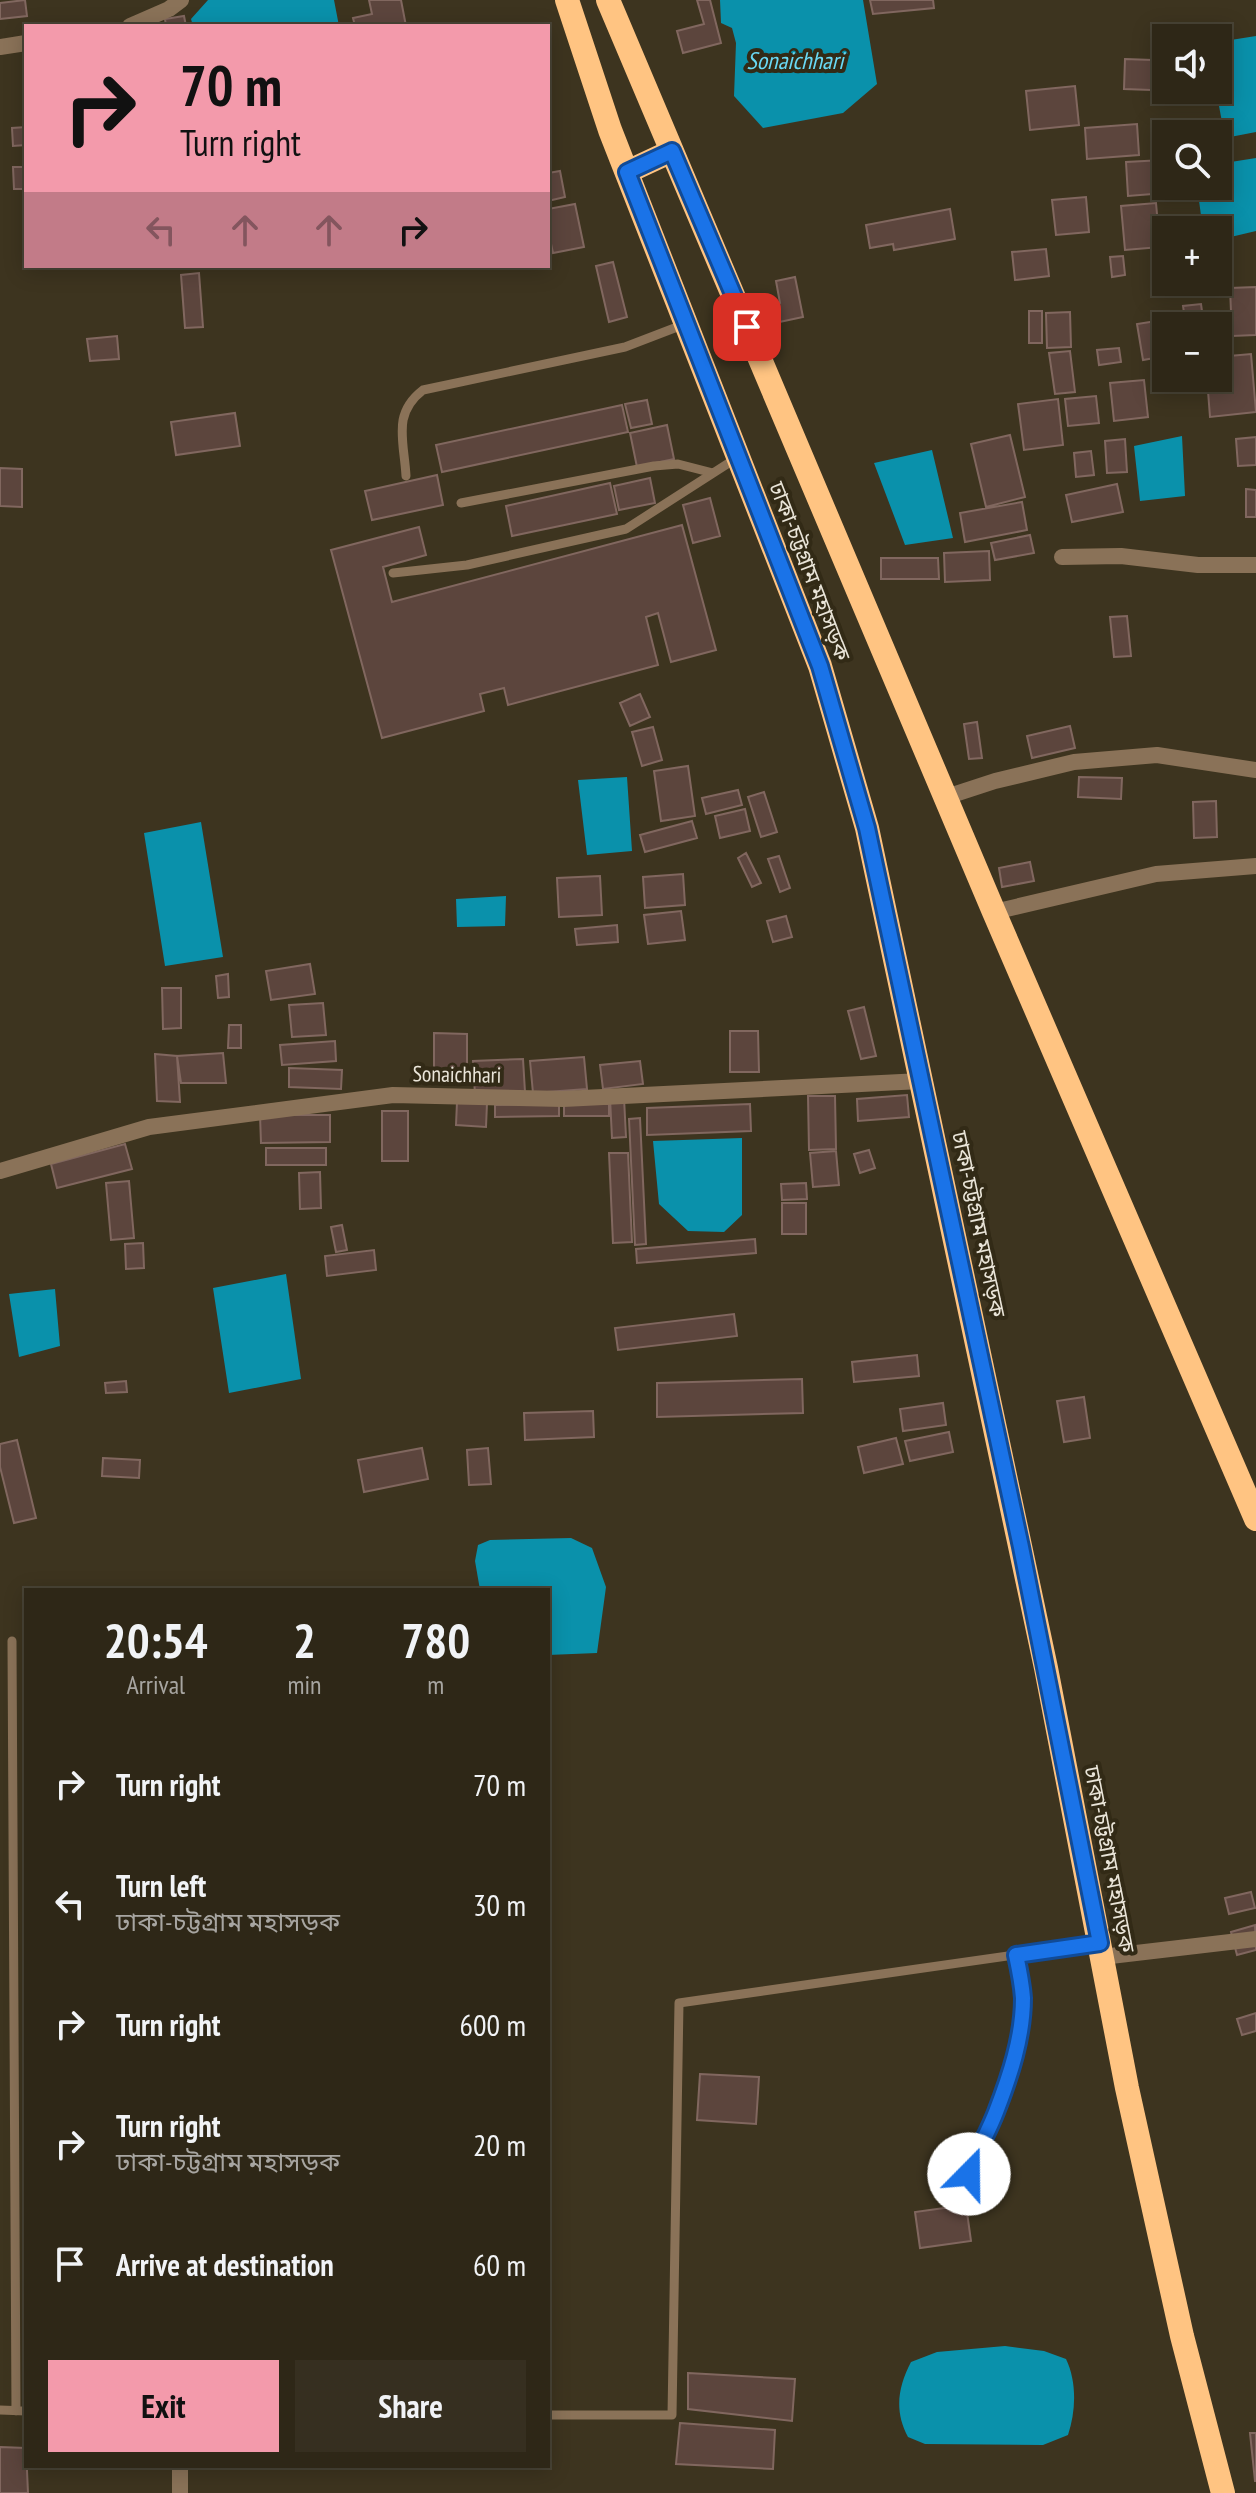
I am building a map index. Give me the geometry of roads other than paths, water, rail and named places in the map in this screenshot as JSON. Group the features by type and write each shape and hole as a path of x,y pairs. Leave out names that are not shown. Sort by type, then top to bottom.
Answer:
{"highway":[{"name":"ঢাকা-চট্টগ্রাম মহাসড়ক","path":"567,0 627,172 820,666 867,828 1021,1547 1127,2088 1182,2336 1223,2493"},
{"name":"ঢাকা-চট্টগ্রাম মহাসড়ক","path":"608,0 994,912 1256,1519"},
{"path":"627,172 672,151"}],"street":[{"path":"135,24 169,9 181,0"},
{"path":"0,47 24,43"},
{"path":"1062,557 1121,556 1198,565 1256,565"},
{"path":"946,797 995,781 1074,762 1157,755 1256,770"},
{"path":"994,912 1156,874 1256,866"},
{"name":"Sonaichhari","path":"0,1171 149,1127 393,1095 563,1099 921,1081"},
{"path":"1101,1950 1256,1939"},
{"path":"962,2195 975,2153 995,2115 1013,2063 1023,1996 1016,1955"},
{"path":"180,2468 180,2493"}],"lane":[{"path":"406,476 402,415 408,401 423,390 625,347 685,324"},
{"path":"393,573 467,565 626,529 738,457"},
{"path":"461,503 654,466 678,464 713,473"},
{"path":"0,2410 21,2411 12,1641"},
{"path":"550,2415 672,2415 679,2003 1016,1955 1101,1950"}],"water":[{"path":"208,0 334,0 339,24 192,24 191,19"},
{"name":"Sonaichhari","path":"720,0 863,0 877,84 843,113 763,128 734,96 736,43 732,28 721,23"},
{"path":"1256,36 1256,132 1232,137 1232,120 1222,120 1219,104 1232,104 1232,40"},
{"path":"1256,158 1256,231 1232,237 1232,216 1201,216 1199,200 1232,200 1232,162"},
{"path":"1182,436 1185,496 1140,501 1134,446"},
{"path":"932,450 953,538 905,545 874,463"},
{"path":"627,777 632,851 587,855 578,780"},
{"path":"201,822 223,957 165,966 144,833"},
{"path":"506,896 505,926 457,927 456,899"},
{"path":"742,1138 742,1215 724,1232 688,1231 659,1204 653,1141"},
{"path":"286,1274 301,1379 229,1393 213,1288"},
{"path":"55,1289 60,1346 19,1357 9,1294"},
{"path":"571,1538 592,1548 606,1587 597,1653 550,1655 550,1588 480,1588 475,1561 478,1545 490,1540"},
{"path":"1005,2346 1044,2351 1066,2359 1074,2397 1068,2435 1043,2445 925,2444 908,2437 901,2418 899,2399 911,2362 937,2352"}]}
